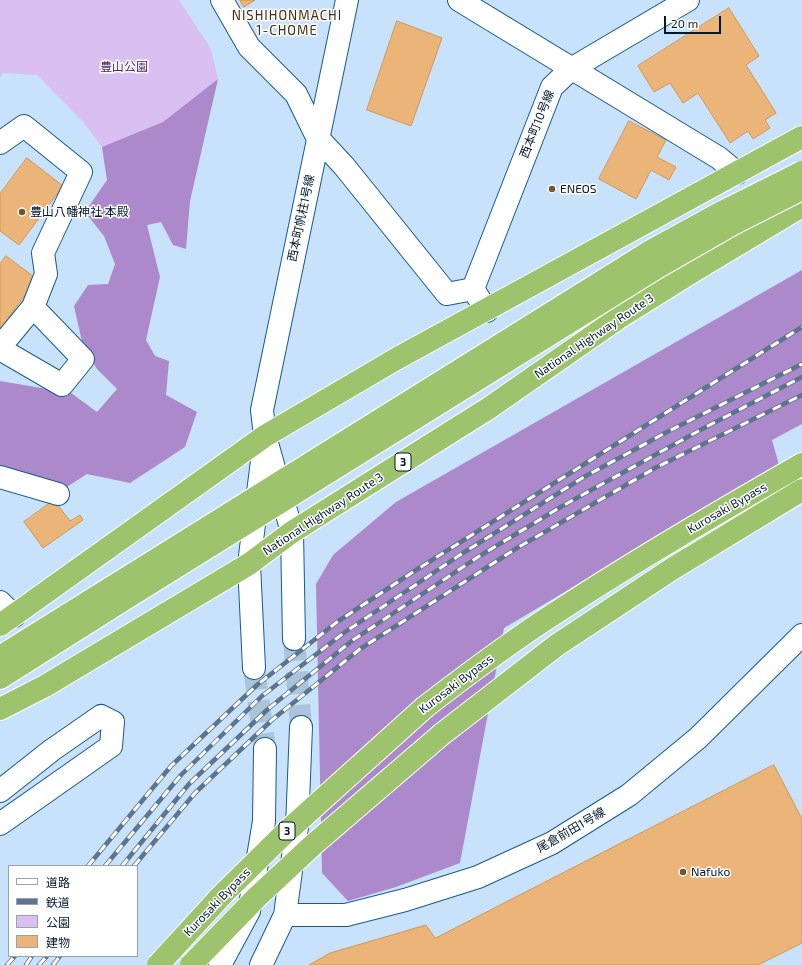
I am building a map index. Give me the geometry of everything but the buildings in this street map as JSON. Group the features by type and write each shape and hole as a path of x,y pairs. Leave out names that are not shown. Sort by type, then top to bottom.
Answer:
{"highway":[{"path":"5,614 265,436 396,359 487,311 802,137"},
{"path":"0,678 116,595 649,252 724,211 802,172"},
{"path":"0,657 116,595 658,267 733,224 802,189"},
{"name":"National Highway Route 3","path":"0,709 64,674 249,564 292,532 489,408 627,313 802,206"},
{"name":"Kurosaki Bypass","path":"158,965 222,896 285,833 425,707 487,659 566,606 650,552 802,464"},
{"name":"Kurosaki Bypass","path":"191,965 257,897 314,844 442,734 557,645 672,569 802,490"},
{"path":"672,569 802,504"}],"street":[{"path":"222,0 249,47 296,94 317,137 349,172 447,294 473,289 487,311"},
{"name":"西本町帆柱1号線","path":"265,436 262,410 317,137 347,0"},
{"path":"458,0 488,8 571,69 615,94 719,158 737,173"},
{"name":"西本町10号線","path":"473,289 552,87 571,69 688,0"},
{"path":"0,143 24,126 81,172 43,253 46,274 33,307 0,348 62,385 83,359 33,307"},
{"path":"265,436 292,532 294,639"},
{"path":"254,668 249,564 265,436"},
{"path":"0,477 58,494"},
{"name":"尾倉前田1号線","path":"285,915 346,915 405,900 478,877 552,843 629,795 692,742 802,635"},
{"path":"0,791 52,750 101,716 112,722 111,746 0,824"},
{"path":"261,965 285,915 297,827 301,727"},
{"path":"220,965 249,911 264,821 265,749"}],"green space":[{"name":"豊山公園","path":"0,0 179,0 211,49 218,79 197,97 161,222 104,236 85,212 107,180 102,147 83,122 37,75 3,73 0,78"}],"shaded area":[{"path":"218,79 190,201 186,249 173,245 161,222 147,225 160,277 146,340 155,356 169,361 166,395 197,412 185,447 130,483 87,474 62,490 0,471 0,381 71,393 97,412 117,389 97,369 83,346 74,306 88,285 108,284 115,264 104,236 85,212 107,180 102,147 163,122"},
{"path":"802,270 802,424 772,440 779,465 504,628 460,863 396,887 348,901 322,873 316,584 333,555 396,502"}],"tunnel":[{"path":"294,639 301,727"},
{"path":"254,668 265,749"}],"railway":[{"path":"89,865 171,766 257,685 337,622 413,572 802,327"},
{"path":"106,865 181,775 262,696 345,632 463,553 584,477 667,432 802,364"},
{"path":"123,865 189,784 268,709 353,640 478,557 564,505 704,428 802,377"},
{"path":"135,865 195,793 272,720 360,649 517,548 657,467 802,395"},
{"path":"7,965 14,957"},
{"path":"26,965 31,957"},
{"path":"39,965 46,957"},
{"path":"53,965 59,957"}],"place":[{"name":"ENEOS","path":"552,189"},
{"name":"豊山八幡神社 本殿","path":"22,212"},
{"name":"Nafuko","path":"683,872"}],"district":[{"name":"NISHIHONMACHI 1-CHOME","path":"287,24"}]}
